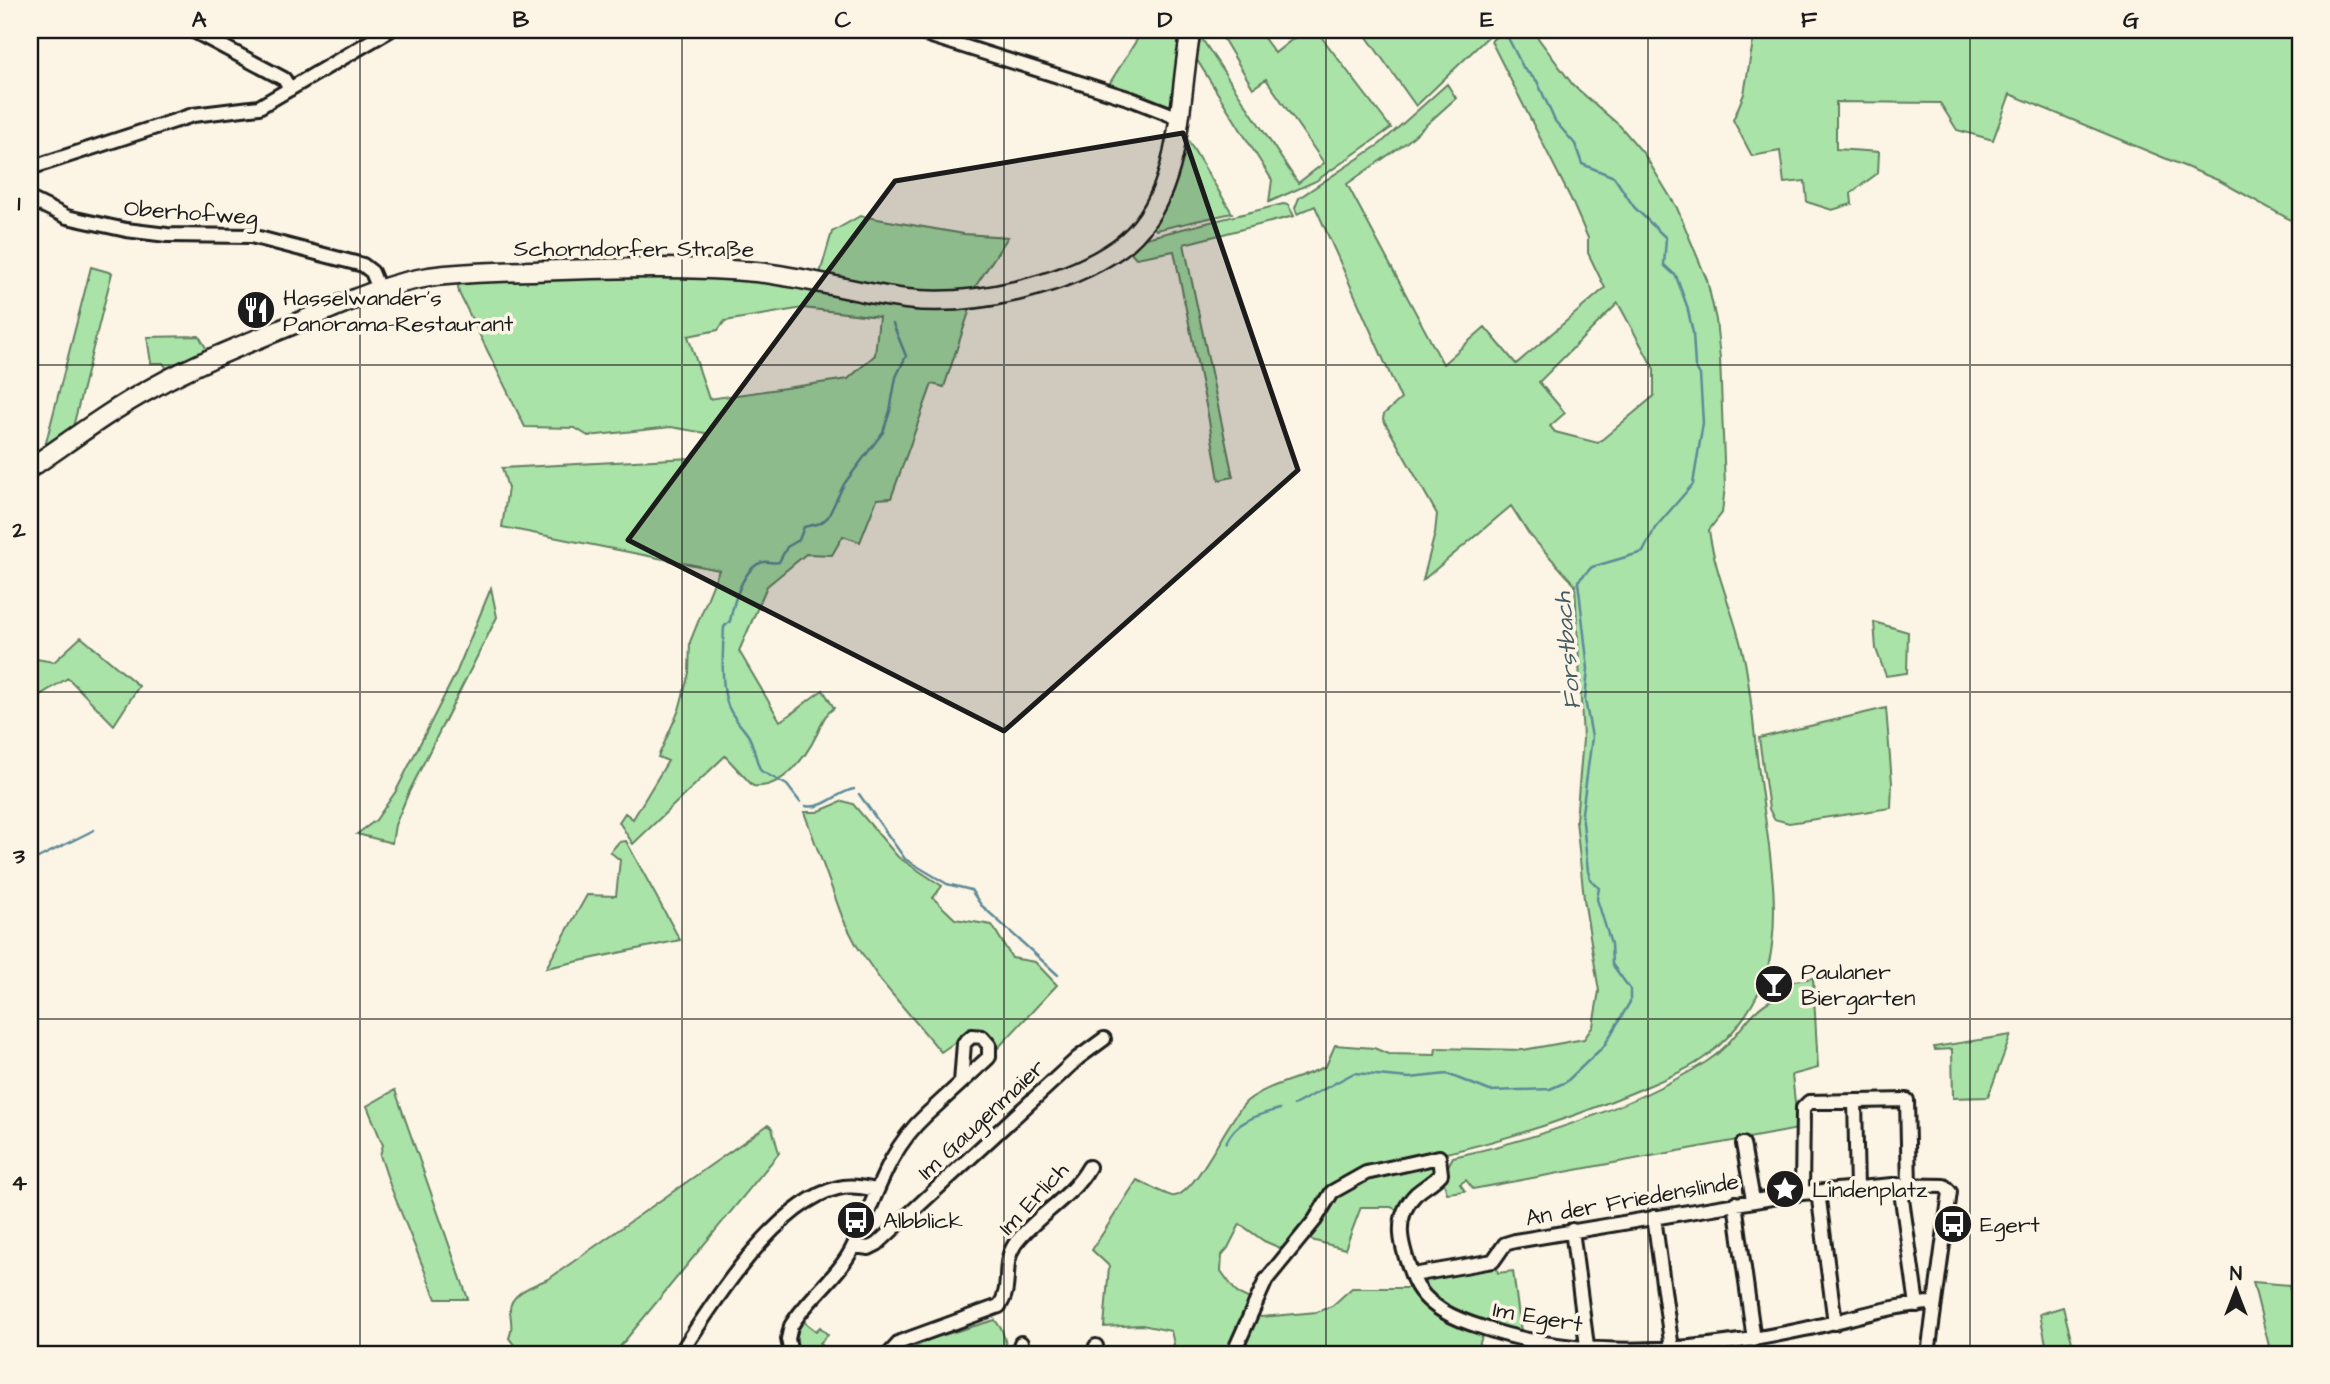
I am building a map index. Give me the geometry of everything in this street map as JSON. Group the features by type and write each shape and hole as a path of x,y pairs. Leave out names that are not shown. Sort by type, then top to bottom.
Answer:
{"main road":[{"name":"Schorndorfer Straße","path":"30,468 163,382 379,289 456,274 669,269 775,274 925,301 998,294 1041,283 1084,267 1110,254 1135,234 1152,214 1162,194 1191,30"}],"street":[{"path":"192,30 284,79 290,89"},
{"path":"30,168 193,116 254,108 390,30"},
{"path":"912,30 1131,99 1177,117"},
{"name":"Oberhofweg","path":"30,199 67,217 139,233 239,235 283,242 363,265 372,272 379,289"},
{"name":"Im Gaugenmaier","path":"854,1246 869,1248 877,1244 1078,1058 1104,1039"},
{"path":"791,1354 789,1334 793,1322 854,1246 875,1190 902,1140 961,1083"},
{"path":"1802,1193 1803,1106 1809,1102 1907,1100 1905,1185 1917,1305"},
{"path":"1855,1101 1857,1189"},
{"path":"1743,1144 1753,1200"},
{"name":"Im Egert","path":"1233,1354 1266,1280 1315,1220 1332,1192 1366,1173 1439,1157 1441,1174 1416,1195 1402,1214 1401,1242 1413,1276 1427,1301 1471,1324 1524,1339 1587,1346 1672,1349 1754,1340 1935,1303"},
{"name":"Im Erlich","path":"888,1354 900,1342 950,1322 989,1312 1004,1299 1006,1265 1012,1248 1078,1184 1089,1167"},
{"name":"An der Friedenslinde","path":"1413,1276 1493,1261 1508,1242 1572,1230 1802,1193 1905,1185 1944,1186 1950,1192 1935,1303"},
{"path":"680,1354 733,1273 781,1224 833,1189 851,1186 875,1190"},
{"path":"1818,1192 1835,1323"},
{"path":"1735,1203 1754,1340"},
{"path":"1654,1217 1672,1349"},
{"path":"1572,1230 1587,1346"},
{"path":"1928,1354 1935,1303"}],"highlighted area":[{"path":"1183,133 1298,470 1004,731 628,540 895,181"}],"green space":[{"path":"1143,30 1187,30 1173,109 1106,89"},
{"path":"1196,30 1200,30 1198,33 1298,183 1324,163 1266,79 1253,88 1218,30 1258,30 1275,53 1304,30 1316,30 1391,128 1316,181 1269,202 1272,180 1197,60 1191,56"},
{"path":"1362,30 1495,30 1416,106"},
{"path":"1504,30 1532,30 1573,85 1620,126 1644,154 1677,208 1707,280 1716,320 1720,359 1725,486 1722,513 1709,530 1716,563 1741,645 1749,690 1774,895 1768,967 1759,992 1728,1036 1701,1060 1683,1071 1559,1121 1485,1144 1433,1156 1438,1168 1400,1211 1391,1207 1361,1207 1345,1249 1304,1238 1285,1250 1264,1241 1240,1224 1222,1255 1221,1271 1237,1293 1252,1300 1253,1313 1261,1317 1317,1312 1332,1306 1352,1288 1414,1288 1484,1331 1476,1354 1169,1354 1174,1344 1171,1331 1142,1325 1104,1327 1109,1266 1092,1250 1137,1180 1172,1196 1181,1194 1200,1172 1247,1101 1266,1090 1326,1066 1335,1045 1374,1048 1388,1054 1435,1055 1436,1048 1523,1050 1584,1039 1593,1026 1599,991 1584,899 1576,820 1583,739 1575,585 1529,534 1511,506 1423,580 1437,514 1383,419 1384,414 1401,399 1315,206 1297,214 1295,208 1299,198 1380,144 1447,84 1456,98 1407,142 1347,184 1443,364 1485,327 1516,364 1605,288 1588,253 1588,238 1571,199 1491,41","holes":["1618,303 1654,369 1654,396 1598,443 1555,432 1550,426 1565,413 1539,382"]},
{"path":"1755,30 2300,30 2300,225 2220,181 2010,94 1993,140 1957,130 1940,103 1836,102 1836,149 1879,152 1878,173 1851,193 1852,204 1832,210 1807,202 1805,181 1784,183 1780,151 1752,156 1733,120 1744,94"},
{"path":"1183,132 1232,213 1156,230 1152,225"},
{"path":"1283,204 1288,205 1294,216 1184,244 1233,477 1219,480 1174,251 1136,258 1127,248 1142,239"},
{"path":"860,216 964,234 1008,237 971,293 936,296 819,277 832,232"},
{"path":"91,267 112,273 71,435 43,454"},
{"path":"715,274 972,303 944,387 932,384 891,498 877,499 860,542 843,536 832,555 806,554 767,586 739,651 780,721 823,690 834,708 825,717 799,762 774,783 753,786 725,756 633,844 619,822 625,813 633,819 668,761 658,757 679,710 689,673 690,642 719,570 502,527 508,488 502,468 691,458 707,440 706,433 671,427 588,436 575,428 525,427 459,293 457,279","holes":["803,308 879,317 875,355 848,379 709,399 688,336 718,330 725,321"]},
{"path":"199,336 209,353 170,373 163,363 151,363 147,337"},
{"path":"491,588 497,617 408,794 395,825 392,843 357,834 376,820 396,791 457,671"},
{"path":"1874,622 1908,632 1907,673 1886,676 1876,649"},
{"path":"81,637 139,686 114,725 68,678 30,701 30,658 54,662"},
{"path":"1886,708 1892,783 1891,808 1789,823 1774,819 1769,809 1759,738"},
{"path":"843,801 853,804 898,857 942,886 933,898 955,919 992,925 1012,958 1035,962 1057,985 998,1048 993,1041 967,1034 941,1052 881,981 857,946 843,919 804,812 817,812"},
{"path":"626,841 680,940 546,968 587,895 616,896 620,860 610,852 619,842"},
{"path":"1813,978 1818,1068 1792,1075 1798,1129 1473,1189 1466,1180 1460,1184 1465,1191 1447,1193 1442,1177 1453,1157 1517,1141 1583,1120 1678,1078 1706,1062 1726,1046 1756,1011 1775,998 1776,984"},
{"path":"2011,1035 1988,1097 1953,1098 1952,1049 1935,1050 1934,1047"},
{"path":"395,1090 468,1299 436,1299 390,1185 380,1155 383,1145 367,1106"},
{"path":"768,1125 772,1128 779,1153 614,1354 521,1354 509,1338 511,1304 519,1294 550,1278"},
{"path":"1496,1265 1498,1273 1513,1271 1521,1332 1504,1331 1434,1302 1421,1284 1425,1277"},
{"path":"2253,1282 2289,1285 2300,1335 2300,1354 2271,1354"},
{"path":"2063,1307 2072,1342 2047,1349 2040,1314"},
{"path":"995,1320 1002,1330 1009,1354 903,1354 930,1339"},
{"path":"803,1321 816,1331 820,1327 828,1335 820,1343 830,1354 799,1354 796,1334"}],"waterway":[{"name":"Forstbach","path":"1294,1105 1354,1073 1410,1078 1447,1074 1490,1091 1550,1089 1566,1082 1604,1046 1630,1002 1630,989 1612,964 1611,944 1597,899 1599,888 1590,879 1588,871 1582,813 1592,737 1585,700 1588,669 1578,581 1592,567 1643,552 1655,528 1693,484 1703,423 1700,375 1695,366 1693,333 1687,306 1676,276 1664,265 1666,238 1634,207 1614,177 1582,164 1575,144 1555,121 1537,81 1524,69 1504,30"},
{"path":"800,802 787,785 761,771 750,739 729,708 723,679 724,627 730,621 740,587 750,570 764,562 779,562 787,547 799,540 804,527 821,523 828,517 844,484 883,432 896,377 906,356 893,324"},
{"path":"806,806 824,803 854,789"},
{"path":"859,794 905,859 947,884 971,890 981,905 1058,975"},
{"path":"30,862 94,830"},
{"name":"Forstbach","path":"1226,1143 1242,1124 1256,1116 1280,1109"}],"place":[{"name":"Hasselwander's Panorama-Restaurant","path":"256,310"},
{"name":"Paulaner Biergarten","path":"1774,984"},
{"name":"Lindenplatz","path":"1785,1189"},
{"name":"Albblick","path":"856,1220"},
{"name":"Egert","path":"1953,1224"}]}
